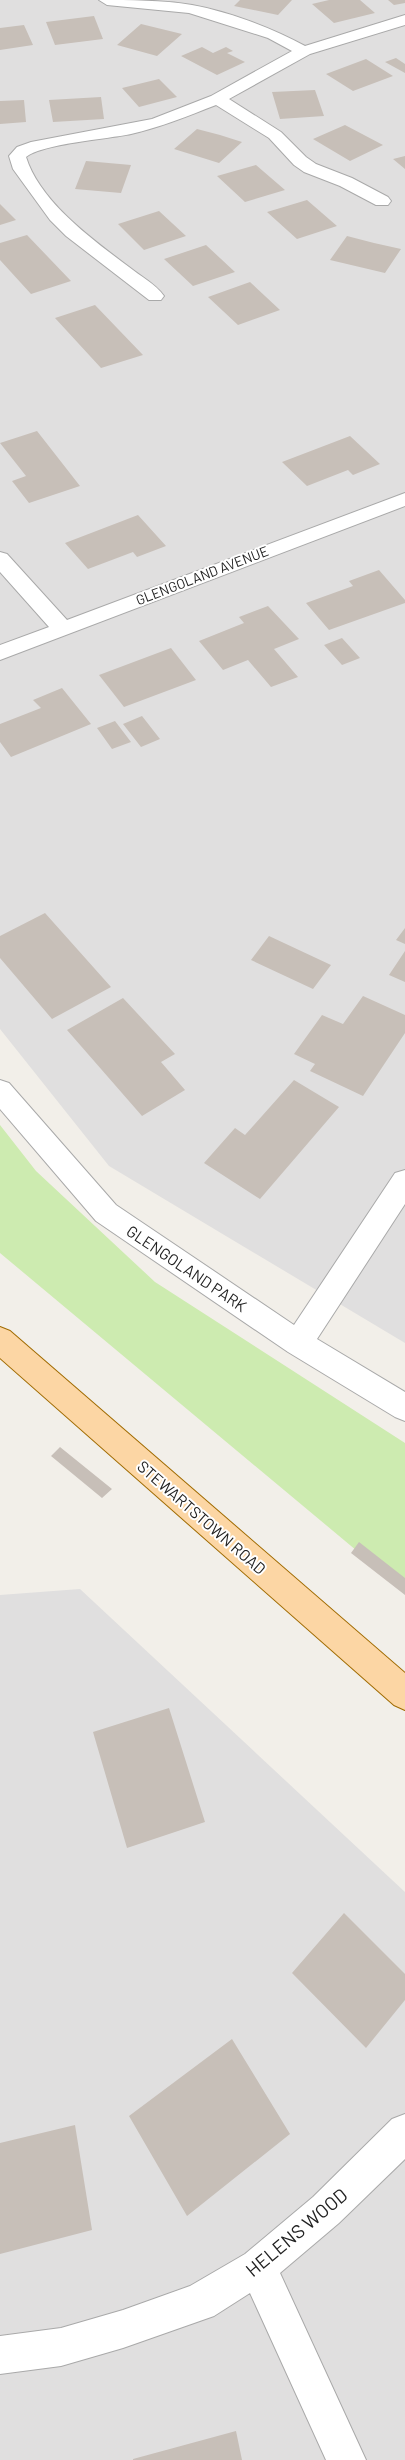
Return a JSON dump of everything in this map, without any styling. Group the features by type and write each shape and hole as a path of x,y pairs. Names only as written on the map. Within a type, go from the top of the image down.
{"main road":[{"name":"STEWARTSTOWN ROAD","path":"0,1340 405,1694"}],"street":[{"path":"107,0 191,9 273,35 304,51"},
{"path":"155,296 72,232 56,216 21,169 17,156 23,151 69,138 143,127 217,99 304,51 405,20"},
{"path":"217,99 275,135 300,161 310,168 346,182 382,201"},
{"name":"GLENGOLAND AVENUE","path":"0,653 405,499"},
{"path":"0,559 62,628"},
{"name":"GLENGOLAND PARK","path":"0,1091 106,1213 298,1343 405,1408"},
{"path":"298,1343 405,1181"},
{"name":"HELENS WOOD","path":"0,2355 61,2347 123,2329 200,2302 258,2267 326,2210 383,2156 405,2132"},
{"path":"258,2267 346,2460"}],"shaded area":[{"path":"0,0 405,0 405,1343 109,1166 0,1029"},
{"path":"80,1589 405,1892 405,2460 0,2460 0,1595"}],"green space":[{"path":"0,1125 36,1171 155,1282 405,1443 405,1591 0,1253"}],"building":[{"path":"240,0 292,0 278,15 234,6"},
{"path":"329,0 360,0 375,13 334,23 312,4"},
{"path":"388,0 405,0 405,3 394,5"},
{"path":"94,16 103,39 55,45 46,22"},
{"path":"141,24 182,34 157,56 117,45"},
{"path":"24,25 33,45 0,50 0,28"},
{"path":"202,47 213,53 226,47 233,51 227,53 245,62 217,75 181,56"},
{"path":"396,58 405,64 405,73 385,62"},
{"path":"366,59 393,76 353,91 326,74"},
{"path":"159,79 177,97 139,107 122,88"},
{"path":"315,90 324,116 280,119 272,92"},
{"path":"101,97 104,119 53,122 49,100"},
{"path":"24,100 26,122 0,124 0,101"},
{"path":"345,125 383,145 350,161 313,139"},
{"path":"197,129 242,142 219,163 174,149"},
{"path":"405,156 405,169 393,159"},
{"path":"86,161 131,165 121,193 75,189"},
{"path":"256,165 285,190 245,202 217,176"},
{"path":"307,200 337,226 297,239 267,212"},
{"path":"0,204 16,220 0,225"},
{"path":"159,211 186,236 144,250 118,224"},
{"path":"27,235 71,281 31,294 0,260 0,243"},
{"path":"347,236 401,249 385,273 330,260"},
{"path":"206,245 235,272 193,286 164,259"},
{"path":"250,282 280,310 238,325 208,297"},
{"path":"95,305 143,355 101,368 55,318"},
{"path":"37,431 80,486 29,503 12,481 26,476 0,443"},
{"path":"350,436 380,464 353,475 348,470 307,486 282,462"},
{"path":"138,515 166,546 137,557 133,552 88,569 65,543"},
{"path":"379,570 405,600 405,603 329,630 306,603 353,586 349,581"},
{"path":"268,606 299,639 274,649 298,677 271,687 248,660 223,670 199,641 244,623 239,617"},
{"path":"342,638 360,658 342,665 324,645"},
{"path":"171,648 196,680 124,707 99,675"},
{"path":"62,688 91,724 11,757 0,742 0,724 41,708 33,700"},
{"path":"142,716 160,739 141,747 123,724"},
{"path":"115,721 131,742 112,749 97,728"},
{"path":"45,913 111,987 52,1019 0,958 0,936"},
{"path":"405,928 405,944 396,940"},
{"path":"269,936 331,965 313,989 251,960"},
{"path":"405,951 405,982 389,975"},
{"path":"363,996 405,1015 405,1033 363,1096 310,1071 315,1064 294,1054 322,1015 343,1024"},
{"path":"123,998 175,1054 161,1062 185,1090 142,1116 67,1030"},
{"path":"294,1080 339,1107 260,1199 204,1163 235,1128 245,1135"},
{"path":"60,1447 112,1489 102,1498 51,1456"},
{"path":"359,1542 405,1578 405,1595 351,1553"},
{"path":"169,1708 205,1822 127,1848 93,1732"},
{"path":"344,1913 405,1974 405,2000 366,2048 292,1973"},
{"path":"232,2039 290,2134 187,2216 129,2116"},
{"path":"75,2125 92,2230 0,2254 0,2143"},
{"path":"236,2431 242,2460 133,2460 133,2459"}]}
